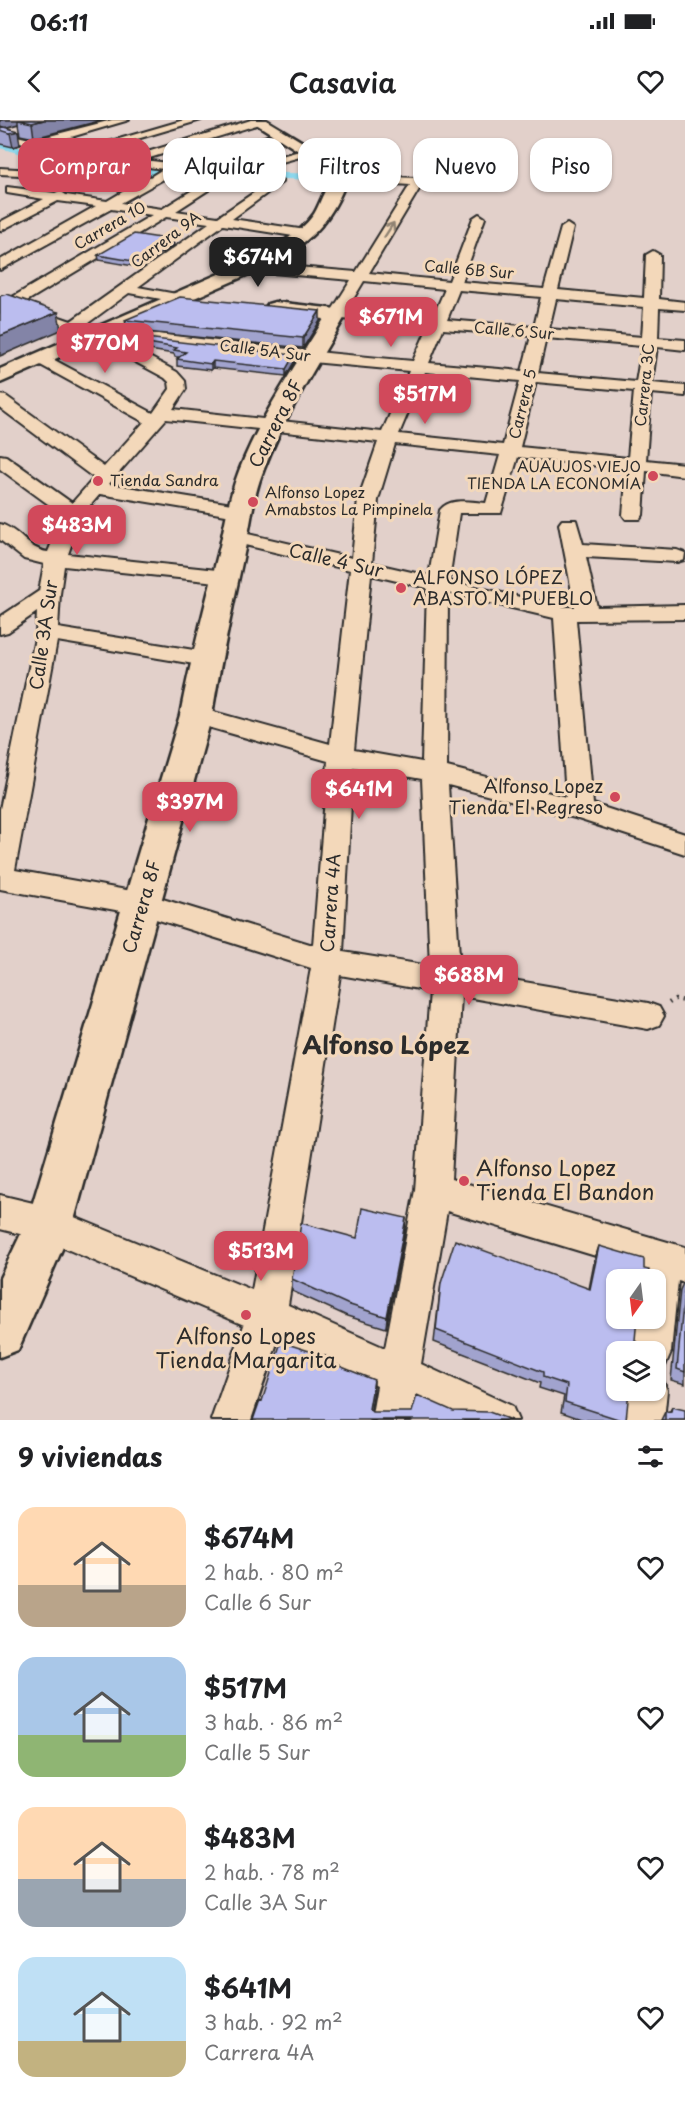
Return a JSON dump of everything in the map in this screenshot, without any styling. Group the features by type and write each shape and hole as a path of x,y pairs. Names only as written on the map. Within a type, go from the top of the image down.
{"street":[{"path":"56,138 124,120"},
{"path":"132,138 196,120"},
{"path":"151,154 258,121 298,146"},
{"path":"0,135 22,129"},
{"path":"0,135 18,140"},
{"path":"272,138 281,135"},
{"path":"0,171 18,172"},
{"path":"0,266 163,175"},
{"path":"5,193 18,185"},
{"path":"336,315 413,191"},
{"path":"0,227 65,192"},
{"name":"Carrera 10","path":"3,304 199,192"},
{"name":"Carrera 9A","path":"74,326 261,192"},
{"path":"0,377 250,267 283,250 306,234 320,220 334,192"},
{"path":"331,202 349,192"},
{"path":"5,193 56,197 306,234"},
{"name":"Carrera 4A","path":"231,1420 267,1315 327,961 341,756 368,500 388,439 454,285 479,218"},
{"name":"Carrera 5","path":"438,583 450,510 456,507 494,509 511,451 567,228"},
{"name":"Carrera 3C","path":"633,515 643,387 650,342 653,255"},
{"name":"Calle 6B Sur","path":"250,267 685,306"},
{"path":"128,289 211,302"},
{"path":"3,304 96,335"},
{"name":"Calle 6 Sur","path":"256,306 685,345"},
{"name":"Carrera 8F","path":"0,1332 50,1224 196,715 206,659 251,470 272,426 336,315"},
{"name":"Calle 5A Sur","path":"96,335 148,337 419,368 685,391"},
{"name":"Calle 3A Sur","path":"0,878 47,633 49,594 55,560 73,513 157,417 178,389 177,381 96,335"},
{"path":"41,359 157,417 272,426 685,470"},
{"path":"0,400 99,481"},
{"path":"0,460 73,513"},
{"name":"Calle 4 Sur","path":"99,481 237,524 360,568 576,614 685,612"},
{"path":"569,524 574,550 580,810"},
{"path":"0,530 31,555 55,560 226,577"},
{"path":"574,550 677,556"},
{"path":"391,1420 401,1377 433,1190 446,982 434,773 438,583"},
{"path":"2,624 49,594"},
{"path":"47,633 206,659"},
{"path":"196,715 341,756 434,773 580,810 685,844"},
{"path":"0,878 143,904 327,961 648,1016"},
{"path":"433,1190 674,1261 666,1285"},
{"path":"0,1212 50,1224 267,1315 498,1420"},
{"path":"644,1420 646,1401"}],"building":[{"path":"18,120 44,120 32,123"},
{"path":"0,126 18,131 10,133 0,130"},
{"path":"134,234 173,240 139,262 98,255"},
{"path":"7,294 58,312 0,336 0,296"},
{"path":"180,297 320,311 303,338 125,320"},
{"path":"128,336 294,355 286,369 213,361 211,364 177,359 186,352 174,350 177,348 136,341"},
{"path":"362,1208 406,1218 387,1317 347,1304 292,1279 301,1223 357,1238"},
{"path":"455,1240 590,1289 599,1246 644,1259 644,1269 606,1269 606,1329 636,1329 636,1341 606,1341 606,1401 628,1401 626,1420 565,1402 567,1385 543,1377 543,1372 436,1330 441,1283"},
{"path":"685,1283 685,1372 677,1369"},
{"path":"281,1342 328,1357 327,1361 374,1380 369,1409 372,1412 412,1412 417,1395 453,1411 489,1412 511,1420 253,1420 260,1400 262,1401"},
{"path":"672,1407 685,1410 685,1420 665,1420 665,1412 671,1411"}],"waterway":[{"path":"0,145 32,154 40,169 298,176"}],"place":[{"name":"AUAUJOS VIEJO TIENDA LA ECONOMÍA","path":"653,476"},
{"name":"Tienda Sandra","path":"98,481"},
{"name":"Alfonso Lopez Amabstos La Pimpinela","path":"253,502"},
{"name":"ALFONSO LÓPEZ ABASTO MI PUEBLO","path":"401,588"},
{"name":"Alfonso Lopez Tienda El Regreso","path":"615,797"},
{"name":"Alfonso Lopez Tienda El Bandon","path":"464,1181"},
{"name":"Alfonso Lopes Tienda Margarita","path":"246,1315"}],"district":[{"name":"Alfonso López","path":"386,1046"}]}
